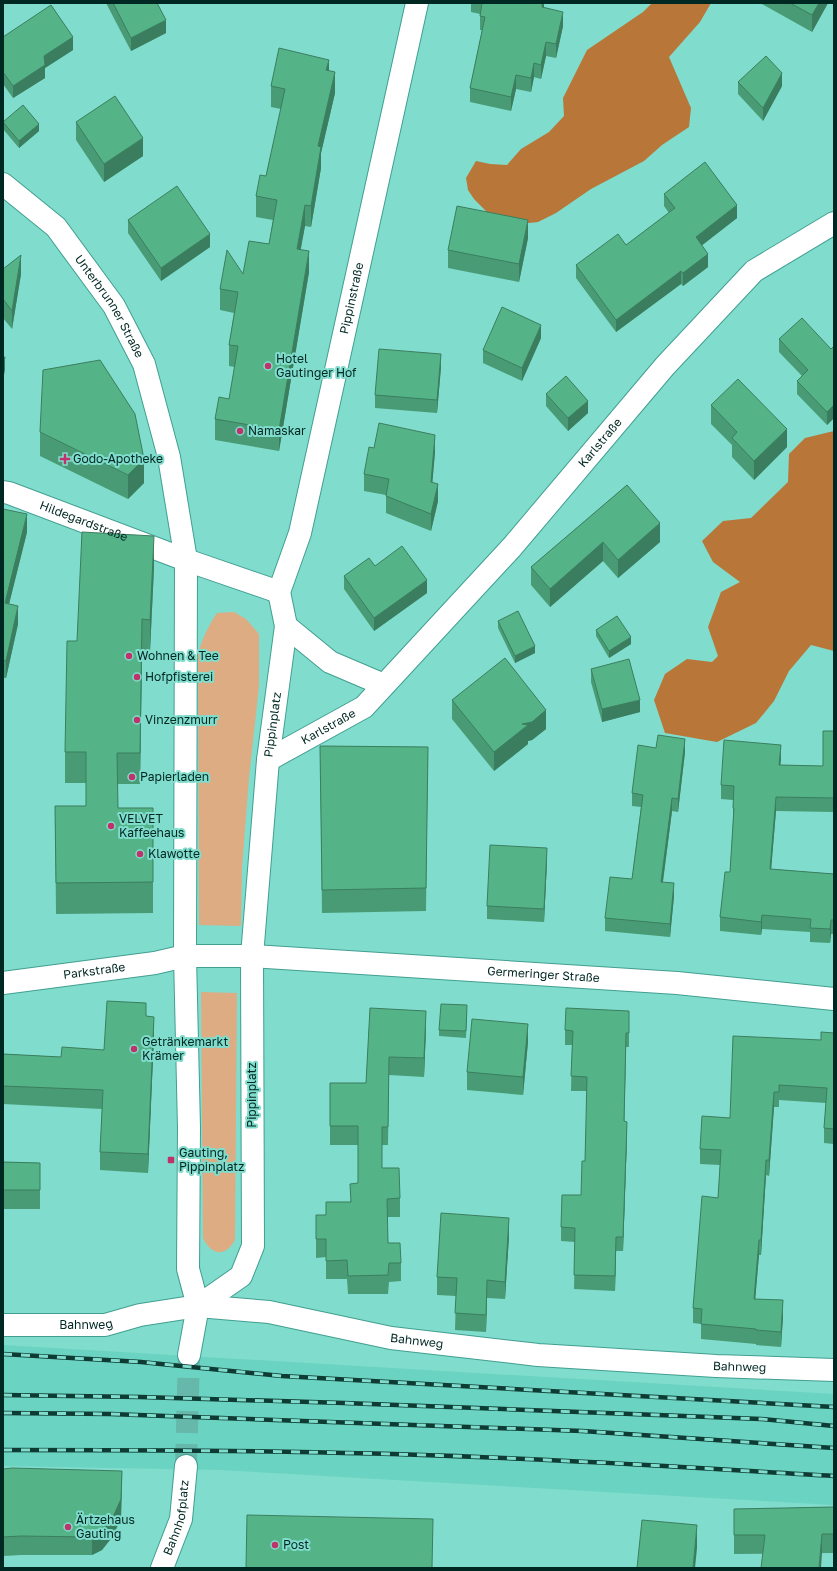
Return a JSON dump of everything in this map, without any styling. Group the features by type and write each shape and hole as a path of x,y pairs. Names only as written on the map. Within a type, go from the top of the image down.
{"street":[{"name":"Pippinstraße","path":"279,592 300,533 416,3"},
{"name":"Unterbrunner Straße","path":"3,184 56,227 114,306 144,364 169,457 186,560"},
{"name":"Karlstraße","path":"268,760 364,707 512,547 665,366 754,271 834,223"},
{"name":"Hildegardstraße","path":"3,492 186,560"},
{"path":"189,1355 198,1306 188,1269 189,1128 185,956 186,560 279,592"},
{"name":"Pippinplatz","path":"198,1306 241,1276 253,1246 252,956 268,760 286,626 279,592"},
{"path":"286,626 330,662 384,685"},
{"path":"185,956 252,956"},
{"name":"Parkstraße","path":"3,983 155,963 185,956"},
{"name":"Germeringer Straße","path":"252,956 677,983 834,999"},
{"name":"Bahnweg","path":"3,1325 105,1325 140,1315 198,1306 269,1312 391,1338 538,1355 716,1366 834,1370"},
{"name":"Bahnhofplatz","path":"162,1568 181,1519 186,1466"}],"shaded area":[{"path":"652,3 711,3 700,22 669,57 691,108 689,127 662,145 644,161 591,189 556,213 538,222 529,223 500,218 488,213 474,199 468,190 466,178 476,161 507,165 521,149 549,132 564,116 563,98 587,50 643,12"},
{"path":"834,431 834,651 811,645 789,671 774,701 756,723 717,742 665,733 654,700 665,674 687,659 712,662 718,656 708,627 721,592 740,582 713,562 702,541 723,521 751,518 788,482 789,454 805,438"},
{"path":"234,612 246,619 259,634 259,686 249,778 242,868 241,926 199,925 198,653 206,632 217,613"},
{"path":"201,992 237,993 235,1240 227,1250 223,1252 214,1251 206,1244 203,1238"},
{"path":"3,1345 834,1394 834,1505 220,1470 3,1466"}],"building":[{"path":"113,3 157,3 166,20 131,38"},
{"path":"482,3 542,3 542,7 563,12 556,44 546,42 541,65 534,63 531,78 516,75 511,97 470,88 485,17 480,16"},
{"path":"790,3 819,3 812,15"},
{"path":"51,5 73,37 44,56 45,65 13,86 3,72 3,37"},
{"path":"279,48 329,60 326,70 335,72 318,146 321,147 311,206 305,205 297,249 309,251 279,430 215,419 219,397 229,399 238,346 229,345 238,292 220,289 227,250 243,274 249,241 269,244 277,200 256,196 260,175 266,176 285,89 271,86"},
{"path":"766,56 782,73 763,108 738,82"},
{"path":"115,96 143,138 104,164 76,122"},
{"path":"23,105 39,124 19,141 3,122"},
{"path":"705,162 737,205 696,237 708,254 683,273 681,271 616,320 576,265 618,234 626,245 675,208 664,194"},
{"path":"177,186 210,234 161,268 128,220"},
{"path":"457,206 528,220 519,264 448,250"},
{"path":"21,255 12,311 3,299 3,269"},
{"path":"502,307 541,325 522,368 483,350"},
{"path":"802,318 831,349 834,346 834,405 827,412 797,381 808,370 779,339"},
{"path":"379,349 441,354 437,400 375,395"},
{"path":"3,357 5,357 3,368"},
{"path":"100,360 135,414 144,459 128,475 40,432 43,370"},
{"path":"566,376 588,401 568,418 546,394"},
{"path":"738,379 787,429 754,461 732,438 737,432 711,405"},
{"path":"379,423 435,435 431,482 438,484 431,514 386,496 389,479 364,474 369,447 374,448"},
{"path":"627,485 660,523 618,560 603,542 550,589 531,567"},
{"path":"3,509 27,514 5,603 18,606 6,661 3,660"},
{"path":"82,532 154,536 150,620 142,619 140,753 117,753 118,808 153,808 153,882 56,883 55,806 86,806 86,752 65,752 67,641 77,641"},
{"path":"402,546 427,580 374,618 344,576 369,558 375,566"},
{"path":"518,611 535,646 515,656 498,621"},
{"path":"617,616 631,637 609,651 596,630"},
{"path":"505,658 546,710 532,722 522,724 528,725 494,752 452,700"},
{"path":"629,659 640,700 602,709 591,669"},
{"path":"823,731 834,731 834,798 776,797 770,869 834,874 834,920 831,920 830,929 810,928 811,919 762,915 761,922 720,917 725,872 730,872 734,808 734,786 721,785 724,740 781,745 779,765 823,766"},
{"path":"658,735 685,739 678,799 672,798 661,882 674,883 670,924 605,918 610,877 632,879 643,795 632,793 638,745 656,748"},
{"path":"320,746 428,747 426,888 322,890"},
{"path":"490,845 547,848 544,909 487,906"},
{"path":"107,1001 146,1003 146,1016 154,1017 148,1154 100,1152 103,1090 3,1086 3,1054 61,1057 62,1047 104,1050"},
{"path":"441,1004 467,1005 466,1031 439,1030"},
{"path":"370,1008 426,1011 424,1058 389,1057 388,1127 382,1127 382,1168 399,1168 400,1198 387,1199 388,1243 400,1243 401,1263 389,1263 388,1275 348,1276 347,1260 326,1261 326,1239 316,1239 316,1215 326,1215 326,1202 351,1202 350,1184 358,1183 358,1126 330,1126 330,1083 366,1083"},
{"path":"566,1008 629,1011 629,1033 626,1033 624,1121 627,1122 623,1237 616,1237 615,1276 574,1275 575,1228 561,1227 562,1195 581,1195 582,1161 585,1161 587,1077 571,1076 573,1031 565,1030"},
{"path":"472,1019 528,1024 523,1077 467,1072"},
{"path":"821,1032 834,1033 834,1129 824,1128 827,1088 779,1085 779,1092 774,1092 769,1160 766,1160 761,1240 759,1240 754,1299 783,1300 781,1332 701,1324 702,1309 693,1308 702,1196 718,1198 721,1150 700,1149 702,1116 730,1118 733,1036 821,1040"},
{"path":"3,1162 40,1163 40,1190 3,1190"},
{"path":"441,1213 509,1218 505,1282 487,1280 486,1315 455,1313 457,1278 437,1277"},
{"path":"3,1469 122,1471 121,1499 113,1517 102,1532 92,1537 3,1537"},
{"path":"834,1507 834,1534 822,1534 819,1568 761,1568 765,1535 734,1535 734,1509"},
{"path":"247,1515 433,1519 432,1568 246,1568"},
{"path":"642,1520 697,1525 693,1568 637,1568"}],"tunnel":[{"path":"186,1466 189,1355"}],"railway":[{"path":"3,1354 141,1362 282,1376 834,1407"},
{"path":"3,1395 140,1397 344,1403 761,1419 834,1426"},
{"path":"3,1413 110,1414 582,1431 834,1448"},
{"path":"3,1450 214,1451 426,1455 834,1476"}],"place":[{"name":"Hotel Gautinger Hof","path":"268,366"},
{"name":"Namaskar","path":"240,431"},
{"name":"Godo-Apotheke","path":"65,459"},
{"name":"Wohnen & Tee","path":"129,656"},
{"name":"Hofpfisterei","path":"137,677"},
{"name":"Vinzenzmurr","path":"137,720"},
{"name":"Papierladen","path":"132,777"},
{"name":"VELVET Kaffeehaus","path":"111,826"},
{"name":"Klawotte","path":"140,854"},
{"name":"Getränkemarkt Krämer","path":"134,1049"},
{"name":"Gauting, Pippinplatz","path":"171,1160"},
{"name":"Ärtzehaus Gauting","path":"68,1527"},
{"name":"Post","path":"275,1545"}]}
